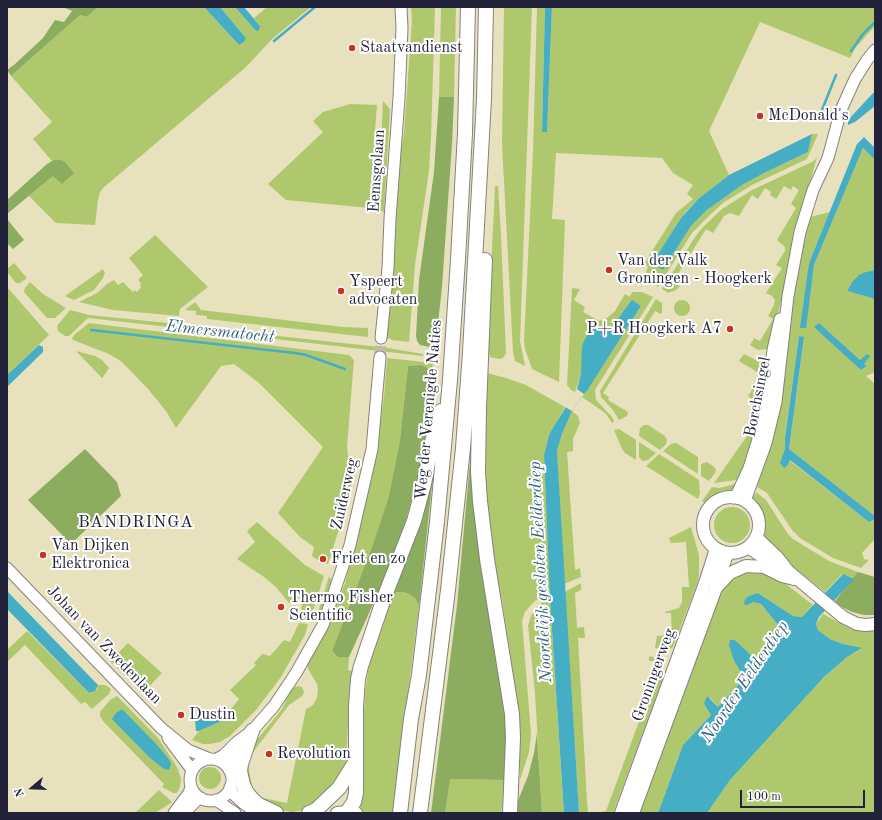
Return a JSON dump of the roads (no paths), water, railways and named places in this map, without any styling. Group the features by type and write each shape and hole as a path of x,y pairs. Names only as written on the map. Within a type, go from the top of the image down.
{"highway":[{"name":"Weg der Verenigde Naties","path":"400,813 411,719 419,675 437,522 451,373 465,133 468,7"},
{"path":"476,352 486,7"},
{"path":"494,7 492,102 475,370 480,501 487,559 512,714 513,738 510,813"},
{"path":"420,813 448,590 462,454 475,370"},
{"path":"347,812 356,796 356,706 358,679 361,666 382,605 414,521 424,484 432,442 451,373"},
{"path":"252,731 241,764 240,771 243,784 247,793 254,801 276,813"},
{"path":"309,813 316,810 339,788 357,759"},
{"path":"505,813 510,798"}],"main road":[{"name":"Eemsgolaan","path":"381,338 388,268 399,98 402,28 400,7"},
{"name":"Borchsingel","path":"746,502 746,498 772,424 776,402 788,296 800,232 813,190 828,158 841,110 866,60 875,50"},
{"name":"Borchsingel","path":"733,498 737,494 749,468 761,430 768,392 773,350 788,296"},
{"name":"Zuiderweg","path":"229,770 233,758 252,731 274,706 288,686 323,625 350,545 372,449 380,357"},
{"path":"724,498 733,498 746,502 753,508 758,519 759,528 756,537 747,548 739,552 730,553 714,547 705,534 704,524 710,507 724,498"},
{"path":"756,537 777,557 788,571 843,617 851,622 863,625 875,624"},
{"name":"Groningerweg","path":"621,813 705,583 715,552 714,547"},
{"path":"747,548 752,549 772,564 788,571"},
{"name":"Groningerweg","path":"633,813 716,588 720,572 727,555 730,553"},
{"path":"716,588 730,573 746,566 764,567 782,576 798,580"},
{"name":"Johan van Zwedenlaan","path":"7,568 161,728 188,750 213,759"},
{"name":"Johan van Zwedenlaan","path":"161,728 192,770"},
{"name":"Zuiderweg","path":"213,759 224,755 237,742 252,731"},
{"path":"213,759 224,763 229,770 232,778 230,787 226,794 216,800 201,798 195,794 191,787 190,777 192,770 200,762 213,759"},
{"path":"174,813 189,793 191,787"},
{"path":"230,787 233,794 257,813"},
{"path":"184,813 201,798"},
{"path":"216,800 235,813"}],"water":[{"path":"204,7 220,7 246,38 244,42 239,45"},
{"path":"235,7 244,7 260,26 259,30 256,31"},
{"path":"545,7 552,7 547,132 542,132"},
{"path":"875,91 875,106 855,122 848,125 848,120"},
{"path":"812,134 808,152 742,185 707,210 691,226 663,270 652,263 681,218 698,199 729,175"},
{"path":"864,137 875,148 875,160 863,148 814,265 806,328 800,328 809,263 857,144"},
{"path":"875,270 875,299 847,291 859,275"},
{"path":"632,300 641,306 587,391 572,411 562,434 557,451 579,813 564,813 550,599 544,455 549,435 577,389 581,374 582,346 584,341 591,329 611,328"},
{"path":"819,323 860,360 867,354 870,356 864,364 867,366 861,370 814,327"},
{"path":"799,336 804,337 789,449 875,516 875,519 869,522 790,460 784,468 780,463 785,449 785,438"},
{"path":"39,345 43,347 43,352 7,387 7,375"},
{"name":"Noorder Eelderdiep","path":"843,574 854,579 819,617 816,624 818,630 830,639 843,644 862,648 847,657 824,677 730,780 707,813 658,813 683,745 711,715 704,704 707,696 718,707 745,678 734,661 729,646 730,640 735,640 755,659 759,660 776,645 779,638 778,625 761,604 753,602 747,605 744,604 745,599 758,593 793,616 802,617"},
{"path":"7,591 98,685 95,691 89,693 7,609"},
{"path":"122,709 158,746 170,761 171,764 169,770 164,769 149,757 112,719 116,713"},
{"path":"214,710 224,712 226,716 222,721 196,731 195,720 202,718 205,720"}],"waterway":[{"path":"274,41 315,7"},
{"path":"851,51 863,34 875,22"},
{"path":"822,110 836,75"},
{"name":"Elmersmatocht","path":"91,330 295,353 306,355 345,369"}],"tunnel":[{"path":"380,357 381,338"}],"place":[{"name":"Staatvandienst","path":"352,48"},
{"name":"McDonald's","path":"760,116"},
{"name":"Van der Valk Groningen - Hoogkerk","path":"609,270"},
{"name":"Yspeert advocaten","path":"341,291"},
{"name":"P+R Hoogkerk A7","path":"730,329"},
{"name":"Van Dijken Elektronica","path":"43,555"},
{"name":"Friet en zo","path":"323,559"},
{"name":"Thermo Fisher Scientific","path":"281,607"},
{"name":"Dustin","path":"181,715"},
{"name":"Revolution","path":"269,754"}],"district":[{"name":"BANDRINGA","path":"136,523"}],"water label":[{"name":"Noordelijk gesloten Eelderdiep","path":"541,572"}]}
